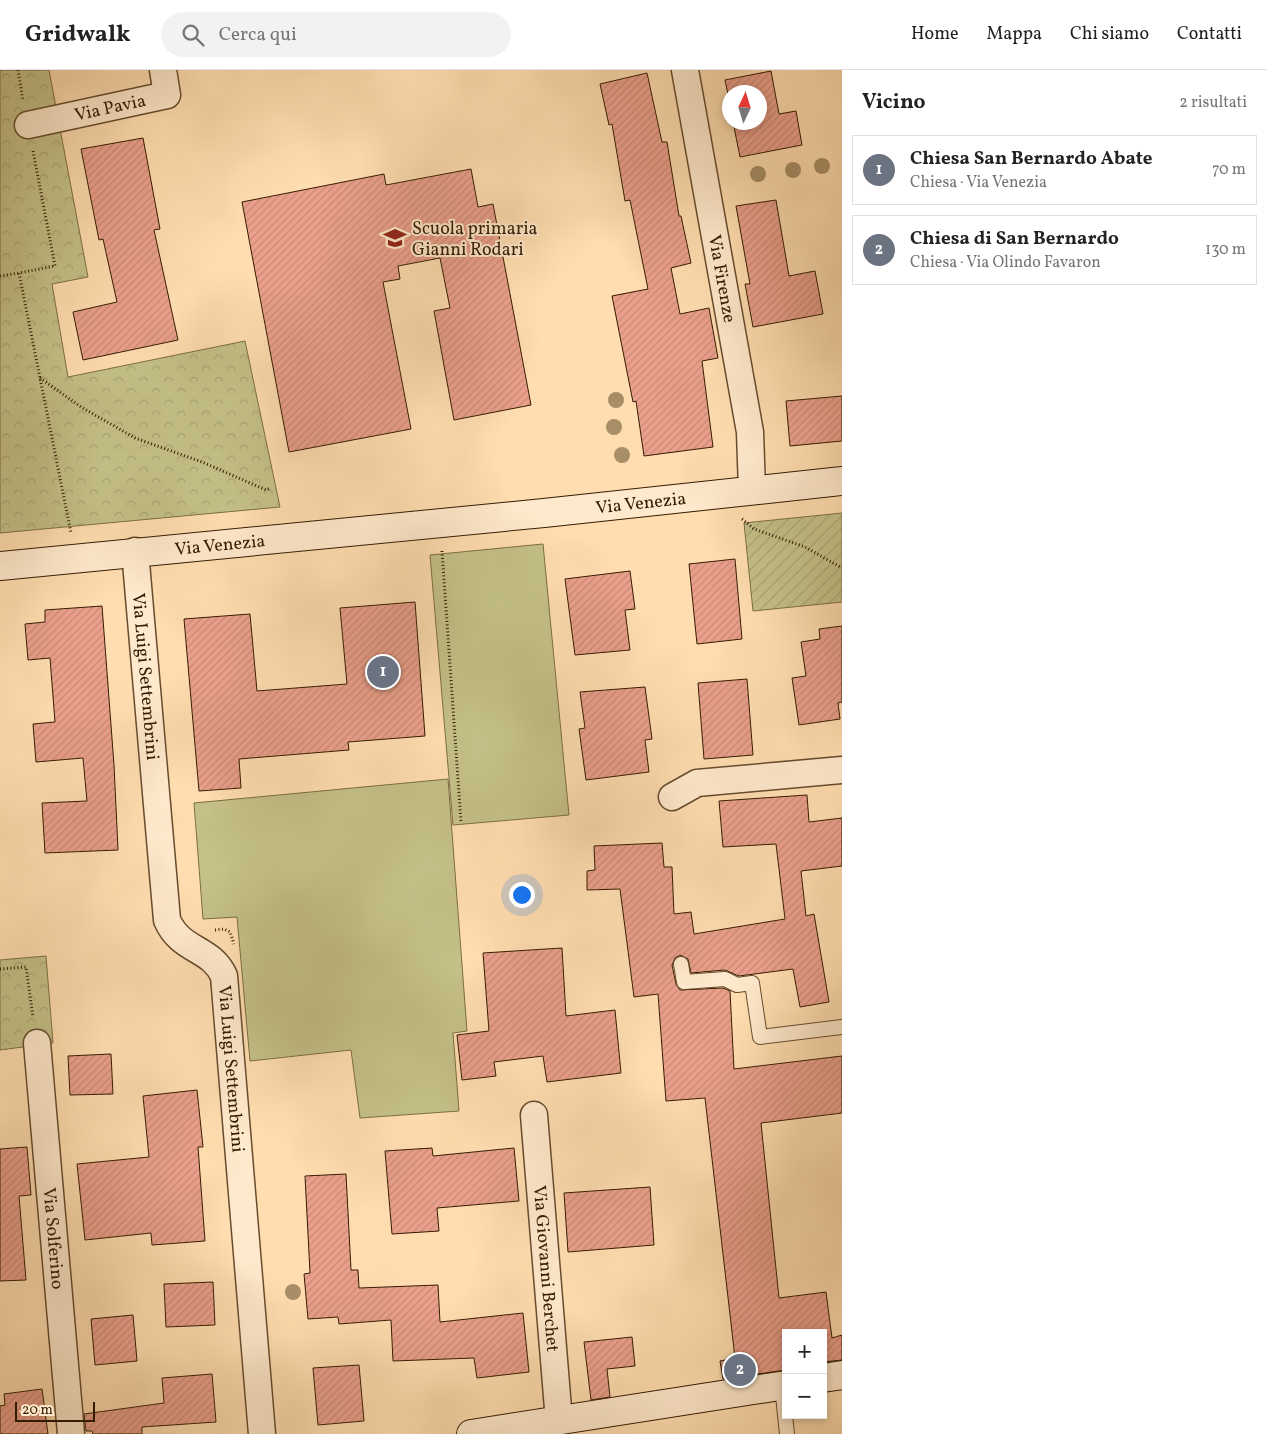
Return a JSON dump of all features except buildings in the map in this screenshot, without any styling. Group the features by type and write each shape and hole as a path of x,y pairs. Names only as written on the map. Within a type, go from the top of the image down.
{"street":[{"name":"Via Pavia","path":"28,125 167,96 163,70"},
{"name":"Via Firenze","path":"685,70 750,432 752,490"},
{"name":"Via Venezia","path":"0,566 842,481"},
{"name":"Via Luigi Settembrini","path":"135,551 167,920 176,936 209,957 221,969 224,976 262,1434"},
{"path":"672,797 697,783 842,770"},
{"name":"Via Solferino","path":"37,1043 71,1434"},
{"name":"Via Giovanni Berchet","path":"534,1114 559,1421"},
{"path":"827,1377 842,1375"},
{"path":"471,1434 524,1430 559,1421 782,1386"}],"lane":[{"path":"681,964 684,982 725,979 738,985 752,983 760,1037 842,1027"},
{"path":"786,1419 787,1434"}],"path":[{"path":"0,276 55,266 28,125"},
{"path":"20,272 71,534"},
{"path":"40,377 81,407 135,438 202,462 266,490 270,488"},
{"path":"738,516 754,529 805,547 842,568"},
{"path":"439,523 461,822"},
{"path":"0,969 26,967 37,1043"}],"green space":[{"path":"0,70 49,70 88,277 52,284 68,377 245,341 280,507 0,533"},
{"path":"842,513 842,602 753,611 744,523"},
{"path":"543,544 569,815 453,825 430,555"},
{"path":"448,779 467,1031 453,1033 459,1111 360,1118 351,1050 250,1061 237,917 203,919 194,803"},
{"path":"46,956 53,1043 0,1050 0,960"}],"place":[{"name":"Scuola primaria Gianni Rodari","path":"395,238"},
{"name":"Chiesa San Bernardo Abate","path":"383,672"},
{"name":"Chiesa di San Bernardo","path":"740,1370"}]}
